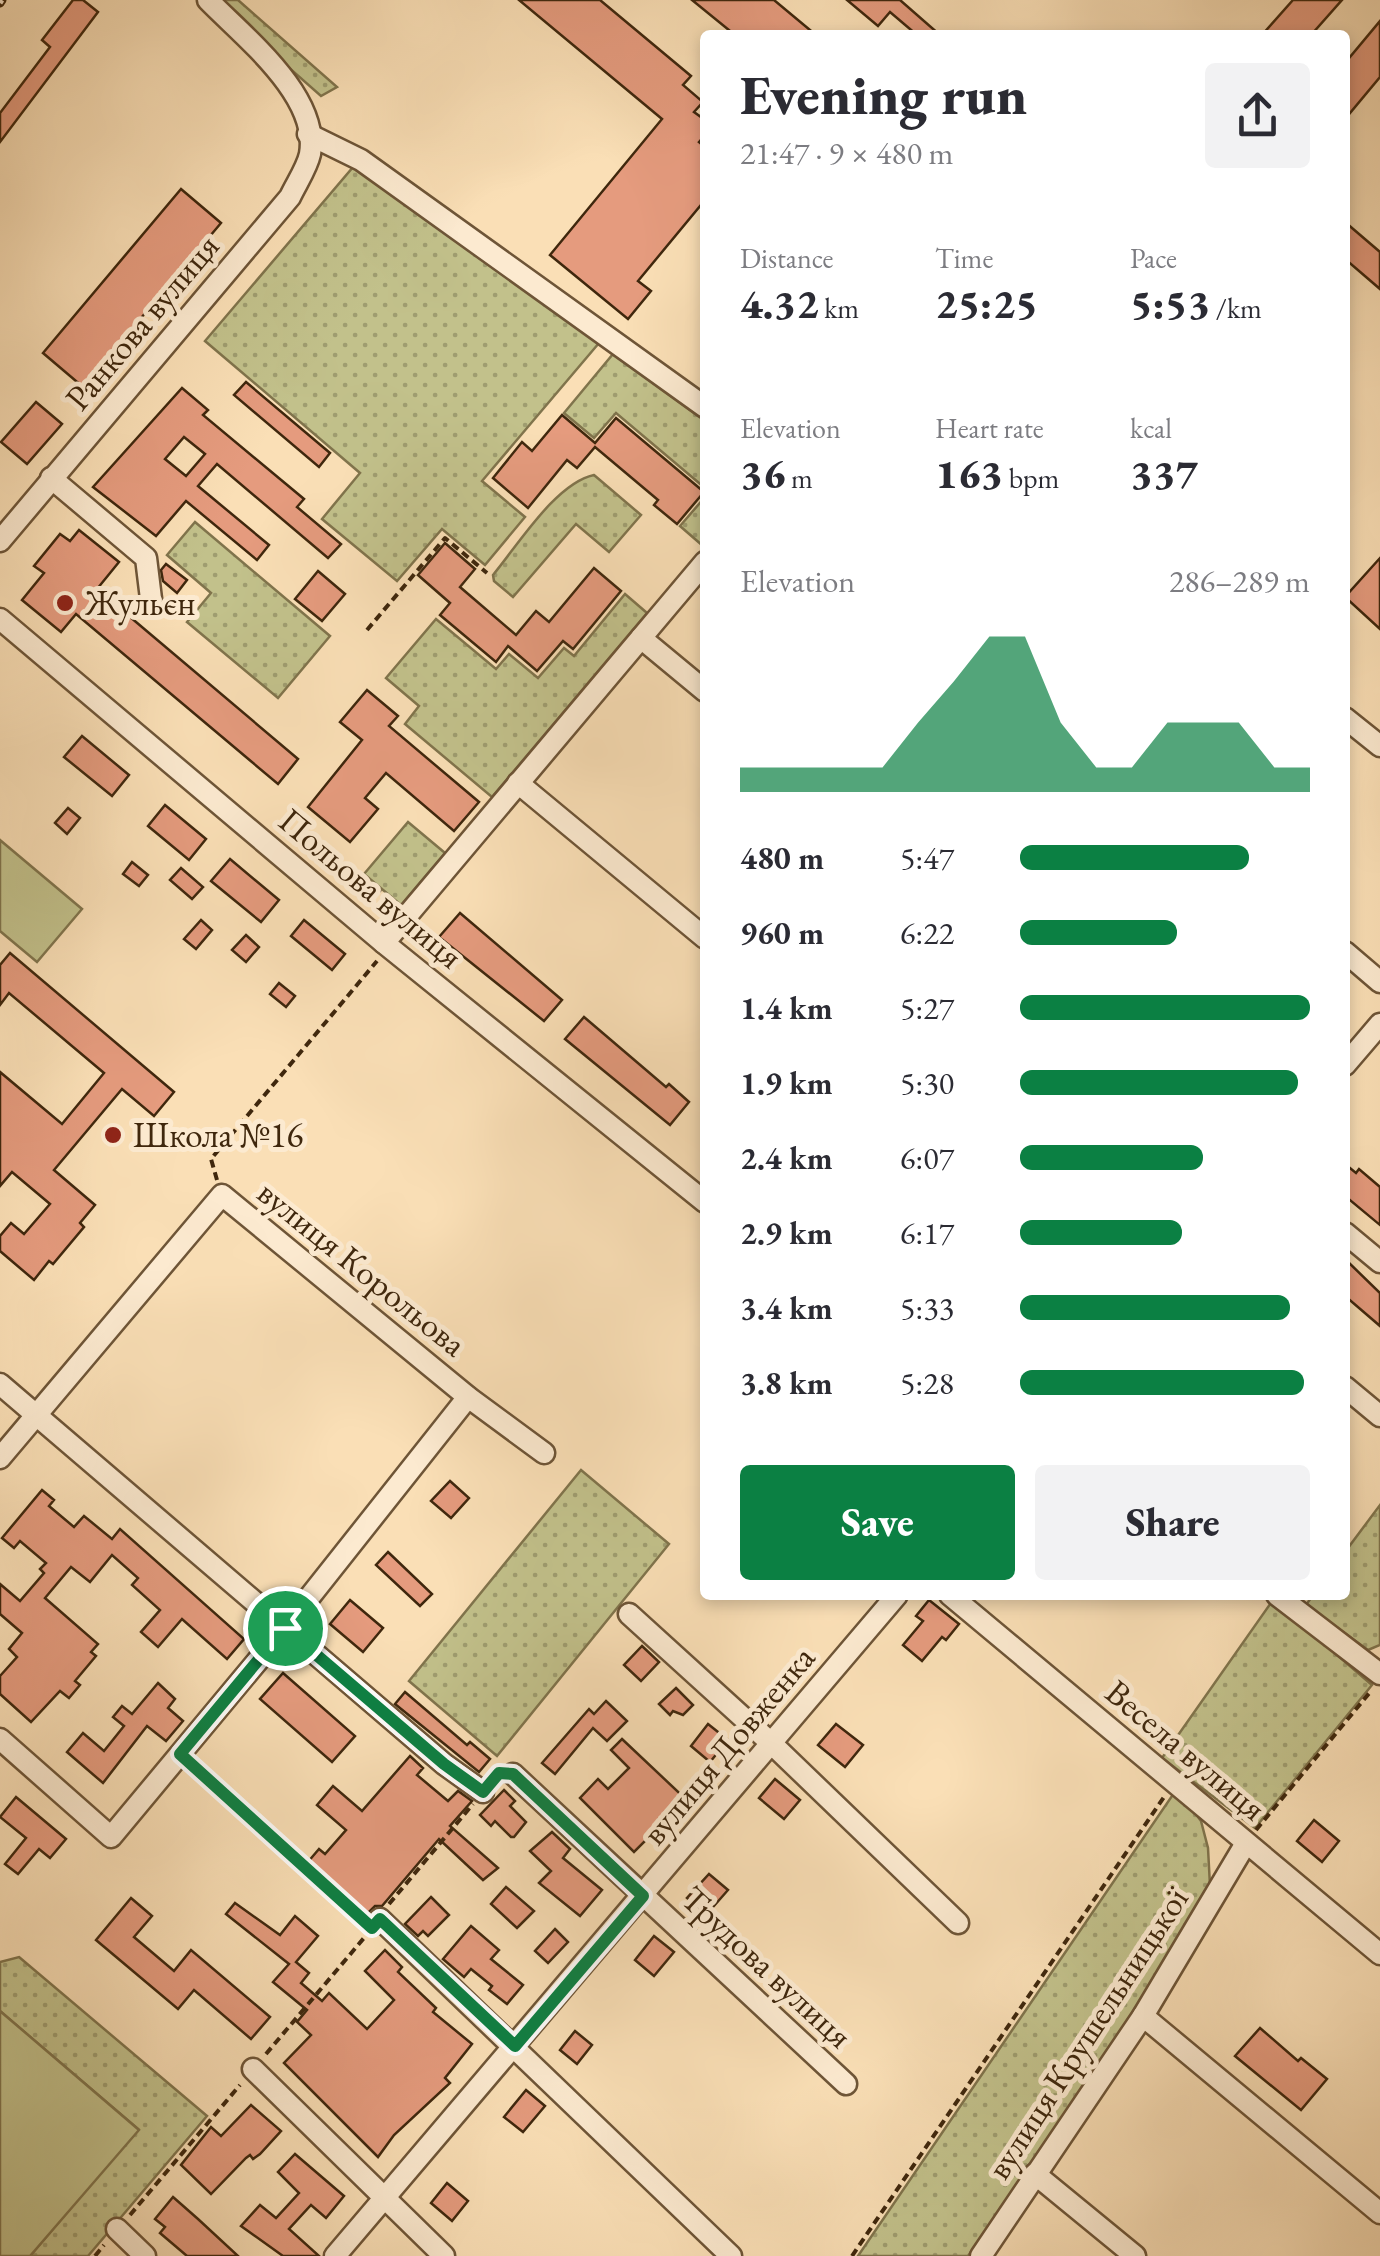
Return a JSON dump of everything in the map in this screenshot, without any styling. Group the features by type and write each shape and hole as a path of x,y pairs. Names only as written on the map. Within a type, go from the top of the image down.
{"street":[{"path":"208,0 285,79 306,112 308,134 360,160 700,403"},
{"name":"Ранкова вулиця","path":"0,541 290,197 310,153 308,134"},
{"path":"51,478 146,558 152,607"},
{"path":"384,943 700,568"},
{"name":"Польова вулиця","path":"0,619 384,943 700,1198"},
{"path":"640,638 700,687"},
{"path":"1350,722 1380,746"},
{"path":"518,783 700,934"},
{"path":"1350,956 1380,982"},
{"path":"1350,1059 1380,1024"},
{"name":"вулиця Корольова","path":"0,1458 222,1195 468,1397 544,1454"},
{"path":"1350,1237 1380,1262"},
{"path":"0,1384 444,1764 483,1792"},
{"path":"1350,1391 1380,1416"},
{"path":"0,1740 112,1837 285,1628 468,1397"},
{"name":"вулиця Довженка","path":"336,2256 893,1600"},
{"name":"Весела вулиця","path":"956,1600 1380,1954"},
{"path":"1284,1600 1379,1672"},
{"path":"629,1614 771,1743 958,1923"},
{"name":"Трудова вулиця","path":"513,1774 846,2084"},
{"name":"вулиця Крушельницької","path":"981,2256 1143,2016 1246,1843"},
{"path":"380,1919 731,2256"},
{"path":"1143,2016 1380,2213"},
{"path":"253,2069 444,2256"},
{"path":"1036,2174 1135,2256"},
{"path":"117,2230 145,2256"}],"path":[{"path":"367,630 445,538 486,573"},
{"path":"222,1195 211,1159 381,956 384,943"},
{"path":"1246,1843 1379,1672"},
{"path":"95,2256 372,1928 180,1754"},
{"path":"852,2256 1174,1782"},
{"path":"380,1919 483,1792"}],"shaded area":[{"path":"223,0 238,0 337,87 321,96 236,21"},
{"path":"354,166 599,343 482,481 525,517 485,565 442,529 397,581 322,519 360,473 205,341"},
{"path":"613,354 700,417 700,484 616,413 594,438 564,413"},
{"path":"594,475 641,515 609,552 576,524 513,597 494,581 493,575 552,502 580,480"},
{"path":"700,503 700,543 680,526"},
{"path":"195,522 330,636 278,698 187,622 211,593 167,555"},
{"path":"625,594 647,613 492,797 405,724 419,706 386,678 436,619 496,669 509,654 538,678 564,648 574,656"},
{"path":"408,822 445,853 401,905 364,874"},
{"path":"0,840 82,909 37,962 0,931"},
{"path":"581,1470 669,1544 497,1756 409,1681"},
{"path":"1380,1505 1380,1645 1368,1650 1306,1605 1310,1600 1350,1600 1350,1545"},
{"path":"1273,1600 1372,1685 1255,1828 1162,1758"},
{"path":"1174,1793 1201,1821 1208,1848 1210,1886 1134,2018 968,2256 858,2256"},
{"path":"19,1957 207,2116 88,2256 30,2256 138,2129 0,2011 0,1962"},
{"path":"0,2011 139,2130 30,2256 0,2256"}],"building":[{"path":"73,0 83,0 98,12 0,142 0,113 50,47 42,40"},
{"path":"519,0 600,0 691,76 683,85 700,99 694,112 700,116 700,206 638,281 651,291 628,319 550,255 662,119"},
{"path":"692,0 774,0 810,30 729,30"},
{"path":"847,0 900,0 934,30 911,30 890,12 878,26"},
{"path":"1293,0 1342,0 1315,30 1266,30"},
{"path":"1380,21 1380,77 1350,113 1350,57"},
{"path":"181,189 221,223 83,387 43,353"},
{"path":"1350,226 1380,252 1380,289 1350,263"},
{"path":"246,382 330,453 319,467 234,395"},
{"path":"182,388 208,410 203,415 304,499 297,507 341,544 328,558 217,464 198,486 269,545 257,560 186,501 156,536 93,487","holes":["184,437 205,454 186,476 165,459"]},
{"path":"36,402 62,424 27,464 1,442"},
{"path":"562,415 595,443 616,418 700,489 700,497 677,524 654,505 658,500 595,447 577,468 567,460 528,508 493,478 522,442 532,451"},
{"path":"79,530 119,562 97,589 298,759 278,784 76,614 61,632 22,600 44,573 34,566 60,534 70,541"},
{"path":"445,543 475,569 460,587 516,635 536,611 549,622 594,568 621,591 573,649 563,641 537,671 508,646 496,662 440,615 450,603 418,575"},
{"path":"1380,558 1380,629 1350,602 1350,591"},
{"path":"166,564 187,580 177,593 163,581 161,570"},
{"path":"318,571 345,594 322,621 295,599"},
{"path":"367,690 398,716 389,726 479,802 454,831 386,773 365,798 378,809 350,842 308,807 362,740 340,722"},
{"path":"82,736 129,775 112,796 64,757"},
{"path":"165,805 206,839 189,860 148,826"},
{"path":"68,808 80,818 67,834 55,823"},
{"path":"230,859 279,900 261,922 211,881"},
{"path":"132,862 148,875 139,886 123,874"},
{"path":"181,868 203,887 192,899 170,880"},
{"path":"360,875 380,891 371,902 351,886"},
{"path":"460,913 562,1000 544,1021 439,937"},
{"path":"201,920 212,930 196,949 184,939"},
{"path":"304,920 345,954 332,970 291,936"},
{"path":"246,935 259,947 246,962 232,950"},
{"path":"10,953 174,1092 154,1116 122,1089 54,1170 95,1205 80,1223 84,1227 34,1280 0,1251 0,1236 11,1223 24,1234 50,1204 12,1172 0,1186 0,1072 62,1124 104,1073 9,993 0,1005 0,965"},
{"path":"279,983 295,996 286,1007 270,994"},
{"path":"584,1017 689,1102 670,1125 565,1039"},
{"path":"1350,1168 1356,1173 1359,1169 1380,1187 1380,1225 1350,1200"},
{"path":"1350,1264 1380,1293 1380,1326 1350,1300"},
{"path":"450,1481 469,1498 451,1518 431,1501"},
{"path":"42,1490 54,1500 49,1506 74,1527 84,1516 112,1539 120,1529 244,1639 227,1659 182,1619 158,1647 141,1632 160,1610 132,1585 138,1578 112,1555 90,1582 71,1567 45,1598 98,1644 91,1652 96,1656 75,1681 80,1685 69,1698 60,1691 31,1722 0,1694 0,1676 17,1657 9,1649 22,1633 0,1614 0,1584 20,1601 44,1573 40,1569 46,1563 20,1541 14,1548 2,1538"},
{"path":"388,1552 432,1594 420,1606 376,1565"},
{"path":"350,1600 383,1628 363,1652 330,1624"},
{"path":"929,1600 959,1624 922,1661 903,1645 923,1621 916,1616"},
{"path":"642,1646 659,1662 641,1681 624,1665"},
{"path":"283,1673 355,1736 332,1762 260,1699"},
{"path":"158,1683 175,1699 168,1708 183,1721 166,1741 147,1726 103,1783 67,1752 83,1733 104,1751 124,1726 113,1717 122,1706 132,1714"},
{"path":"676,1688 693,1705 683,1715 673,1711 670,1715 659,1704"},
{"path":"405,1692 467,1745 470,1742 490,1759 479,1772 395,1704"},
{"path":"606,1701 627,1721 607,1741 593,1728 555,1774 542,1763 589,1709 594,1714"},
{"path":"708,1724 728,1740 710,1762 691,1746"},
{"path":"836,1724 863,1745 845,1767 818,1745"},
{"path":"622,1739 692,1805 675,1822 669,1817 634,1852 580,1798 598,1779 608,1789 629,1768 611,1750"},
{"path":"410,1756 423,1768 417,1775 448,1801 458,1791 472,1801 450,1826 498,1868 483,1880 439,1839 382,1906 375,1906 368,1913 307,1863 319,1849 325,1854 346,1830 317,1805 333,1786 362,1811"},
{"path":"775,1779 800,1800 784,1819 759,1798"},
{"path":"504,1790 515,1801 510,1806 526,1822 514,1837 495,1821 491,1826 480,1815"},
{"path":"16,1797 66,1839 50,1858 39,1849 18,1874 5,1864 26,1838 0,1817"},
{"path":"1314,1820 1339,1841 1322,1862 1297,1841"},
{"path":"552,1832 570,1849 563,1858 602,1890 580,1916 539,1883 551,1871 530,1851"},
{"path":"709,1874 728,1890 706,1915 687,1898"},
{"path":"506,1887 534,1911 517,1928 491,1904"},
{"path":"431,1897 449,1915 428,1936 423,1931 418,1936 405,1924"},
{"path":"131,1898 152,1916 134,1937 174,1971 191,1950 270,2017 251,2039 194,1990 178,2009 96,1940"},
{"path":"235,1903 280,1935 295,1916 318,1936 296,1962 309,1973 301,1983 322,2001 329,1993 367,2029 394,2000 365,1971 385,1950 402,1967 398,1972 436,2008 433,2012 472,2044 445,2078 450,2083 394,2135 378,2157 284,2063 311,2035 297,2022 307,2010 273,1982 289,1964 226,1914"},
{"path":"471,1926 499,1950 491,1959 523,1985 507,2004 471,1969 464,1977 443,1959"},
{"path":"555,1929 568,1942 548,1963 535,1951"},
{"path":"654,1936 674,1952 654,1976 635,1960"},
{"path":"1260,2028 1298,2061 1301,2058 1327,2079 1301,2110 1235,2056"},
{"path":"575,2031 592,2045 577,2064 560,2050"},
{"path":"526,2090 545,2106 523,2132 504,2117"},
{"path":"251,2105 281,2131 260,2154 246,2158 211,2194 181,2165 211,2127 221,2136"},
{"path":"295,2154 344,2196 326,2218 311,2205 289,2229 319,2256 283,2256 241,2226 260,2205 276,2218 299,2193 278,2172"},
{"path":"447,2183 468,2201 452,2221 431,2203"},
{"path":"173,2197 238,2256 187,2256 160,2233 165,2227 155,2219"}],"place":[{"name":"Жульєн","path":"65,603"},
{"name":"Школа №16","path":"113,1135"}],"route":[{"path":"285,1628 444,1764 483,1792 499,1773 513,1774 643,1896 515,2046 380,1919 372,1928 180,1754 285,1628"}]}
